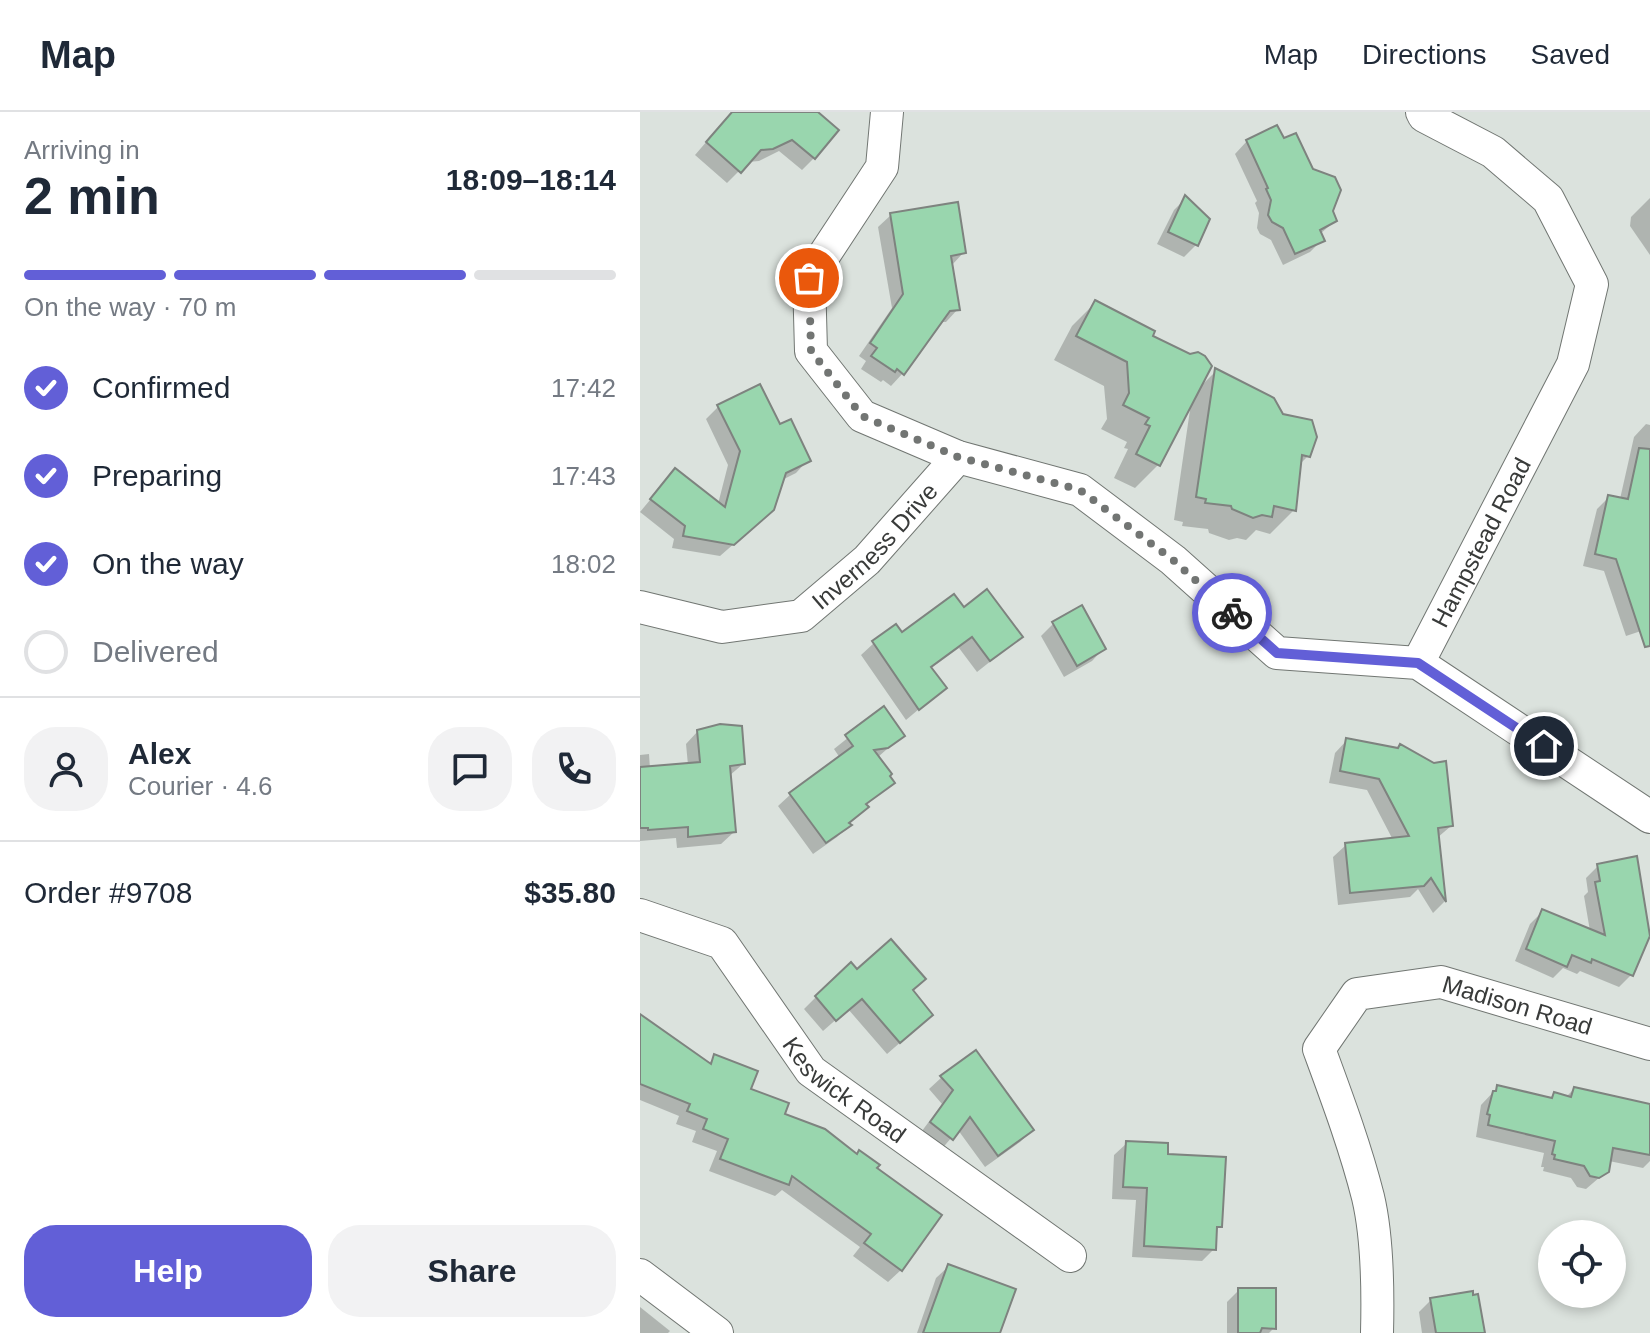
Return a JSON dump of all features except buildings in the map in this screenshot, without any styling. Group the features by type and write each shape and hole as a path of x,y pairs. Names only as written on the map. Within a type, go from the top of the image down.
{"street":[{"path":"887,112 882,167 809,278 811,351 862,416 958,457 1080,490 1173,560 1277,653 1418,663 1650,817"},
{"name":"Hampstead Road","path":"1418,663 1573,364 1592,284 1548,199 1493,152 1424,116 1422,112"},
{"name":"Inverness Drive","path":"640,607 722,627 801,616 867,560 958,457"},
{"name":"Keswick Road","path":"640,915 722,943 811,1071 1070,1256"},
{"name":"Madison Road","path":"1377,1333 1378,1297 1369,1200 1319,1049 1357,994 1441,982 1650,1044"},
{"path":"640,1275 717,1333"}],"way so far":[{"path":"809,278 811,351 862,416 958,457 1080,490 1173,560 1232,613"}],"route":[{"path":"1232,613 1277,653 1418,663 1544,746"}]}
